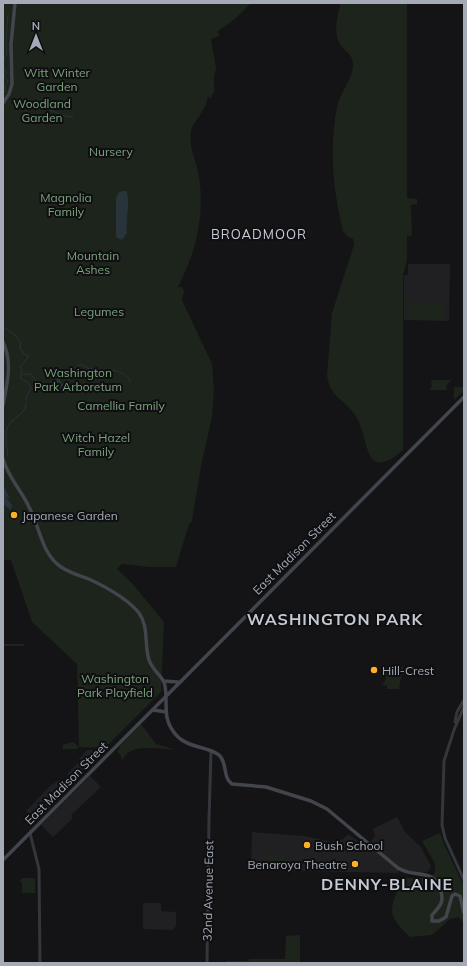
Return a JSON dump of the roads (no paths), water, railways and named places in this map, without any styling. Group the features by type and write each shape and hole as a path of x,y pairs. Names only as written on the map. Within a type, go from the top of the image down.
{"main road":[{"path":"3,103 11,88 11,44 15,3"},
{"path":"3,342 8,356 9,369 3,405"},
{"name":"East Madison Street","path":"3,860 464,397"},
{"path":"3,459 10,476 29,506 46,549 54,561 65,570 110,590 129,603 140,614 146,629 150,661 155,672 164,682 166,712 171,726 181,739 211,751 222,759 226,778 232,784 261,786 318,804 327,809 398,868 407,873 431,876 438,882 443,900 441,905 432,915 432,921 439,921 446,917 452,896 455,894 460,896 464,913"},
{"path":"164,682 179,682"},
{"path":"153,710 166,712"}],"street":[{"path":"454,730 457,712 464,700"},
{"path":"464,707 454,730 443,763 442,825 445,838 464,880"},
{"name":"32nd Avenue East","path":"207,963 211,751"},
{"path":"30,833 39,869 40,963"}],"waterway":[{"path":"3,58 7,55 6,40 8,15"},
{"path":"3,59 4,69 7,73 4,76 8,81 5,85 6,92 3,92"},
{"path":"39,109 47,109 65,116 73,117"},
{"path":"3,327 15,335 21,343 20,349 23,354 29,356 20,367 22,370 20,378 27,382 31,388 26,399"},
{"path":"77,366 81,364 89,369 97,369"},
{"path":"60,378 70,368 75,367"},
{"path":"102,370 120,372 127,376 130,383"},
{"path":"22,374 31,374 38,384"},
{"path":"8,457 6,442 8,426 24,410 26,402"},
{"path":"3,645 24,645"}],"place":[{"name":"Japanese Garden","path":"14,515"},
{"name":"Hill-Crest","path":"374,670"},
{"name":"Bush School","path":"307,845"},
{"name":"Benaroya Theatre","path":"355,864"}],"district":[{"name":"BROADMOOR","path":"259,234"},
{"name":"WASHINGTON PARK","path":"335,619"},
{"name":"DENNY-BLAINE","path":"387,884"}],"park label":[{"name":"Witt Winter Garden","path":"57,79"},
{"name":"Woodland Garden","path":"42,110"},
{"name":"Nursery","path":"111,151"},
{"name":"Magnolia Family","path":"66,204"},
{"name":"Mountain Ashes","path":"93,262"},
{"name":"Legumes","path":"99,311"},
{"name":"Washington Park Arboretum","path":"78,379"},
{"name":"Camellia Family","path":"121,405"},
{"name":"Witch Hazel Family","path":"96,444"},
{"name":"Washington Park Playfield","path":"115,685"}]}
